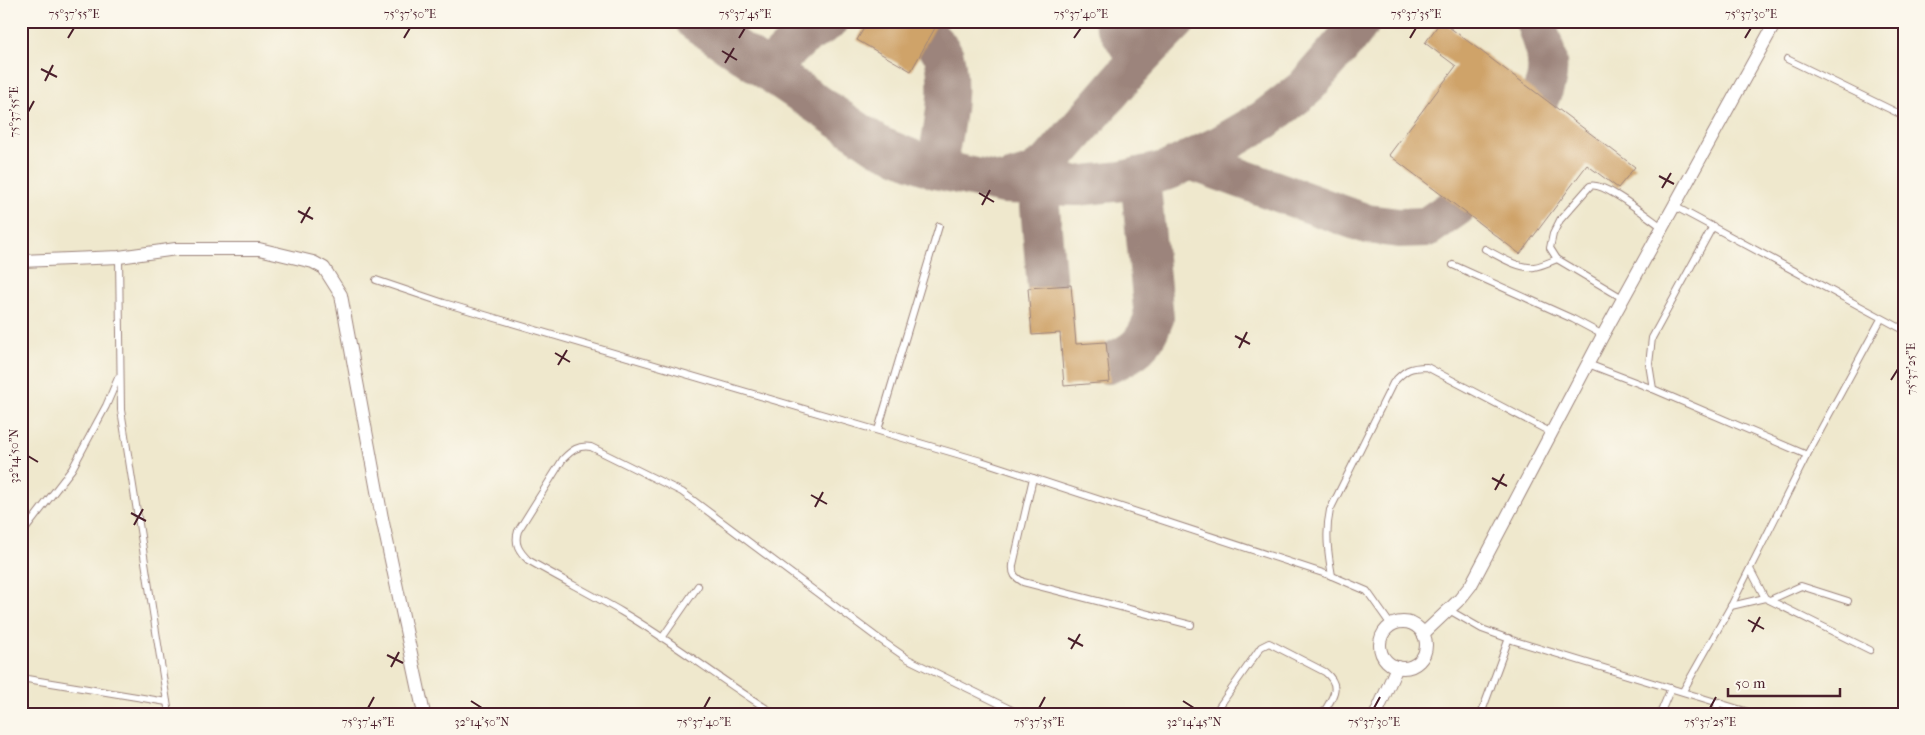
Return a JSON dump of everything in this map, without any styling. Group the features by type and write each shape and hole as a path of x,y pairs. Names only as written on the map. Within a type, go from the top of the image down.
{"street":[{"path":"1423,634 1472,585 1603,335 1776,21"},
{"path":"21,261 119,257 176,249 259,249 313,262 324,268 341,295 382,518 424,714"},
{"path":"1400,622 1409,623 1417,627 1423,634 1426,642 1425,651 1421,659 1414,665 1406,668 1397,667 1389,663 1383,656 1380,648 1381,639 1384,631 1391,625 1400,622"},
{"path":"1376,714 1397,667"}],"lane":[{"path":"1787,59 1904,116"},
{"path":"1624,299 1557,259 1550,248 1553,234 1560,220 1590,186 1594,185 1605,188 1662,227"},
{"path":"1674,206 1904,330"},
{"path":"878,430 939,226"},
{"path":"1653,389 1649,364 1652,338 1713,226"},
{"path":"1485,249 1526,267 1534,267 1557,259"},
{"path":"119,257 119,374 121,410 169,714"},
{"path":"1453,265 1573,319 1603,335"},
{"path":"376,280 444,303 878,430 1033,478 1332,576 1367,591 1391,625"},
{"path":"1683,691 1731,606 1807,456 1881,319"},
{"path":"1588,364 1653,389 1807,456"},
{"path":"1332,576 1327,545 1327,525 1330,510 1394,384 1408,369 1427,367 1552,432"},
{"path":"21,535 72,469 106,406 119,374"},
{"path":"775,714 622,612 528,560 520,552 517,544 518,531 563,459 578,447 591,448 682,492 875,636 902,654 1020,714"},
{"path":"1033,478 1012,565 1014,576 1023,582 1191,625"},
{"path":"1750,569 1767,599 1870,650"},
{"path":"662,638 698,586"},
{"path":"1731,606 1767,599 1800,586 1848,601"},
{"path":"1449,610 1482,629 1755,714"},
{"path":"1481,714 1509,638"},
{"path":"1214,714 1262,647 1269,644 1325,672 1332,678 1335,689 1323,714"},
{"path":"21,678 167,702"},
{"path":"1660,714 1671,688"},
{"path":"1714,714 1718,702"}],"building":[{"path":"868,21 939,21 911,71 857,40"},
{"path":"1441,21 1635,167 1618,188 1587,165 1520,254 1389,155 1456,66 1425,43"},
{"path":"1071,285 1076,344 1106,342 1110,382 1064,386 1060,333 1032,335 1028,288"}],"taxiway":[{"path":"695,21 879,146 936,169 1003,184 1077,186 1122,181 1169,170 1221,145 1264,120 1304,89 1361,21"},
{"path":"767,70 802,37 828,21"},
{"path":"1114,21 1138,60"},
{"path":"1008,182 1031,175 1050,162 1138,60 1176,21"},
{"path":"1535,21 1547,67 1547,76 1540,96"},
{"path":"929,38 944,56 947,84 946,112 936,169"},
{"path":"1190,160 1367,224 1399,228 1427,227 1457,206"},
{"path":"1108,364 1132,352 1142,342 1154,318 1140,177"},
{"path":"1038,184 1047,287"}]}
